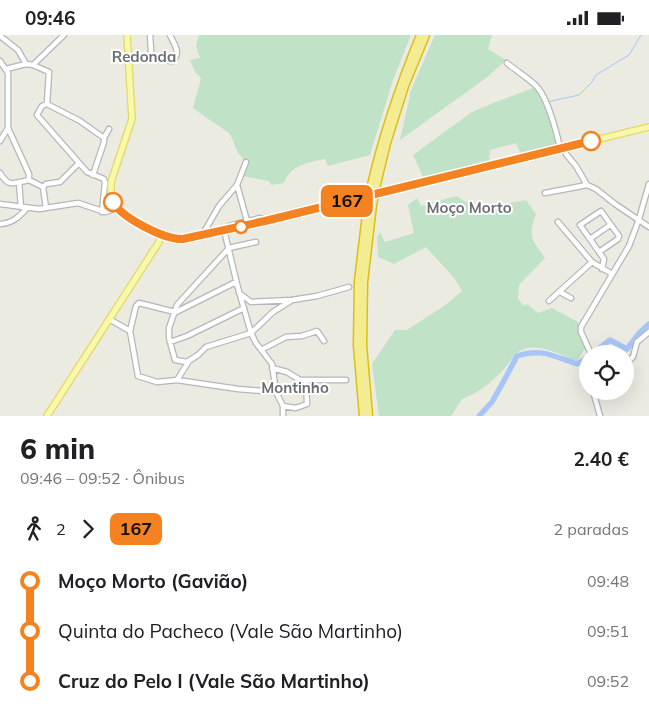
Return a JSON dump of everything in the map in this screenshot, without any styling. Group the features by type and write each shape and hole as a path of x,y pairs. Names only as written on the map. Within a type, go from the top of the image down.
{"highway":[{"path":"363,416 358,345 358,281 381,141 397,92 420,35"},
{"path":"374,184 405,86 426,35"},
{"path":"369,416 363,345 363,318 370,205"}],"main road":[{"path":"127,35 130,60 132,119 110,187 112,198 117,208 161,235 175,239"},
{"path":"157,243 163,240 205,235 265,221 649,127"},
{"path":"152,230 157,243"},
{"path":"47,416 161,235"}],"street":[{"path":"0,35 18,50 26,64"},
{"path":"33,65 64,35"},
{"path":"150,35 151,51"},
{"path":"130,60 150,59 169,62 174,60 177,51 170,35"},
{"path":"0,61 6,69 9,95 8,128 29,174 29,180"},
{"path":"507,63 538,88 562,148 576,166 587,185"},
{"path":"6,69 26,64 49,72 47,103"},
{"path":"47,103 104,137"},
{"path":"47,103 42,106 37,115 78,164 87,172 104,179 106,183 102,212"},
{"path":"0,141 8,128"},
{"path":"93,175 104,137 109,129"},
{"path":"205,235 204,232 219,206 236,185 246,162"},
{"path":"42,187 46,184 60,182 78,164"},
{"path":"0,173 5,182 11,184 29,180 42,187"},
{"path":"19,182 21,207"},
{"path":"587,345 581,332 581,327 629,247 649,184"},
{"path":"236,185 247,221"},
{"path":"545,193 587,185 596,189 615,205 649,227"},
{"path":"42,187 46,208"},
{"path":"0,204 27,208 46,208 78,203 102,212 108,212 117,208"},
{"path":"0,224 9,223 18,218 27,208"},
{"path":"599,252 618,239 619,236 601,211 580,225 590,239 599,252 604,259 602,269"},
{"path":"265,221 260,218 229,225 225,230 239,293 252,333 261,350 272,364 276,392 283,405 283,416"},
{"path":"558,222 592,262 612,274"},
{"path":"590,239 610,225"},
{"path":"189,361 175,360 170,342 169,328 177,305 229,248 256,242"},
{"path":"548,301 592,262"},
{"path":"236,282 175,312 139,303 136,306 130,331 138,376 157,382 177,379 238,389 276,392"},
{"path":"239,293 251,302 292,301 317,297 349,287"},
{"path":"560,292 571,298"},
{"path":"177,379 189,361 206,347 252,333 273,311 292,301"},
{"path":"170,342 187,336 244,308"},
{"path":"109,319 130,331"},
{"path":"261,350 286,337 302,336 317,331 324,341"},
{"path":"634,353 637,342 649,332"},
{"path":"272,368 287,371 300,380 346,380"},
{"path":"283,405 296,408 307,404 306,380"},
{"path":"596,400 600,416"}],"green space":[{"path":"199,35 411,35 393,80 370,155 328,166 325,159 306,163 290,173 284,183 271,185 269,181 242,176 247,163 238,153 230,134 193,108 201,78 195,72 190,60 200,58 196,46"},
{"path":"435,35 492,35 488,49 506,60 486,78 400,140 411,90"},
{"path":"536,87 553,123 558,146 521,154 516,143 490,150 489,163 427,178 423,177 413,155 472,112"},
{"path":"456,196 481,211 503,204 526,200 536,214 532,228 533,238 545,258 519,285 518,299 524,306 527,304 538,313 552,308 578,322 579,336 584,345 579,345 579,358 577,361 540,348 524,349 516,354 489,383 479,391 462,399 451,416 379,416 372,364 395,330 407,330 444,306 462,291 455,279 426,247 394,264 378,257 377,237 380,232 385,242 414,233 408,205 417,198 421,206"}],"waterway":[{"path":"547,102 579,95 596,75 629,55 641,35"},
{"path":"630,345 649,324"},
{"path":"604,345 610,340 619,345"},
{"path":"507,375 517,356 526,354 541,353 577,364 579,363"},
{"path":"479,416 492,402 506,377"}],"bus line":[{"name":"167","path":"113,202 124,214 157,233 170,238 183,239 265,221 591,141"}],"district":[{"name":"Redonda","path":"144,56"},
{"name":"Moço Morto","path":"469,207"},
{"name":"Montinho","path":"295,387"}]}
